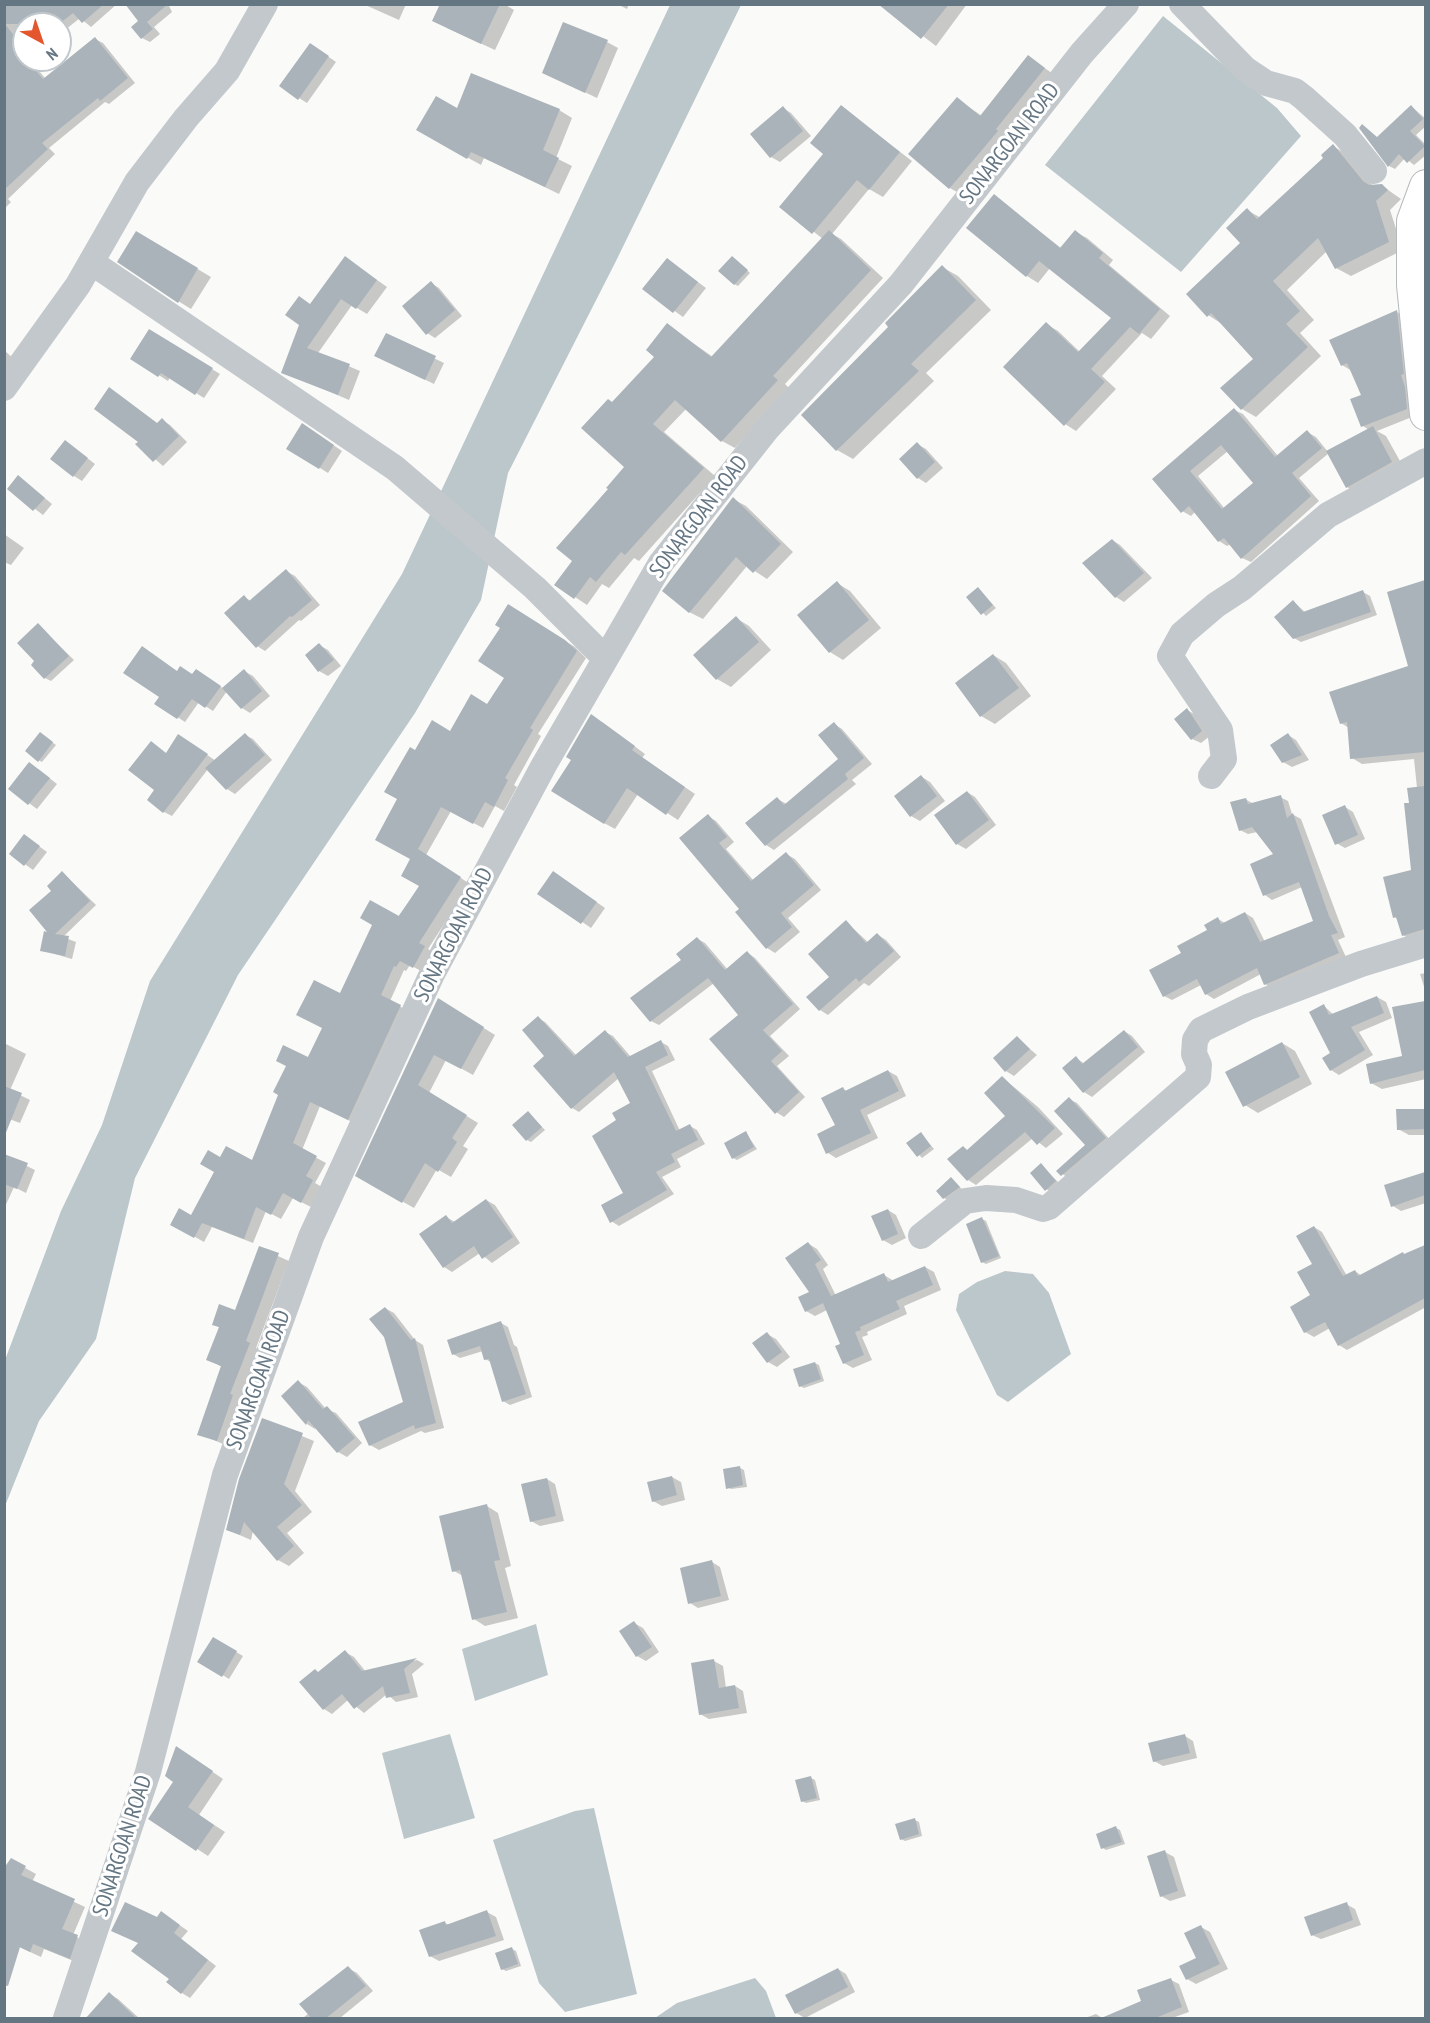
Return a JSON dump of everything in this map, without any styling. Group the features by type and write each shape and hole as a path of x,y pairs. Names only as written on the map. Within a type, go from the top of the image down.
{"main road":[{"path":"1425,186 1413,220 1413,285 1425,414"}],"street":[{"path":"4,388 78,285 137,182 186,118 227,71 265,4"},
{"name":"SONARGOAN ROAD","path":"66,2019 148,1772 225,1475 311,1237 432,974 544,765 661,563 760,438 901,284 1082,53 1126,4"},
{"path":"1182,4 1245,69 1266,83 1294,91 1304,98 1344,135 1374,171"},
{"path":"91,262 395,468 535,588 605,658"},
{"path":"1211,776 1224,759 1220,730 1170,656 1182,634 1216,605 1242,588 1328,515 1425,460"},
{"path":"921,1236 965,1201 986,1198 1016,1200 1043,1209 1049,1207 1198,1077 1199,1065 1194,1054 1195,1040 1201,1030 1248,1007 1361,964 1425,944"}],"shaded area":[{"path":"670,5 741,5 615,263 508,473 481,600 415,713 238,975 135,1178 96,1339 39,1421 5,1506 5,1360 61,1211 102,1125 150,981 402,574"},
{"path":"1163,16 1277,108 1301,136 1181,272 1045,165"},
{"path":"1005,1271 1033,1274 1049,1293 1071,1354 1008,1402 997,1395 956,1310 959,1294 977,1282"},
{"path":"536,1624 548,1675 475,1701 462,1649"},
{"path":"450,1734 475,1818 404,1839 382,1753"},
{"path":"594,1808 637,1994 565,2012 539,1983 493,1840 575,1811"},
{"path":"755,1978 766,1991 776,2018 655,2018 677,2003"}],"building":[{"path":"4,4 104,4 82,23 72,12 12,12 12,24 5,24 12,33 12,72 37,72 43,79 52,72 72,72 72,56 95,37 128,78 100,101 98,98 42,143 48,149 4,190"},
{"path":"125,4 168,4 147,22 153,29 141,39 131,27 138,21"},
{"path":"440,4 500,4 481,44 432,21"},
{"path":"878,4 949,4 921,39"},
{"path":"563,22 608,40 585,93 542,73"},
{"path":"310,43 329,56 298,100 279,86"},
{"path":"1028,55 1045,68 996,129 998,131 949,189 908,154 957,97 980,116"},
{"path":"471,73 560,109 543,150 559,158 545,187 471,152 467,159 416,130 436,96 457,108"},
{"path":"841,105 900,152 869,190 857,180 812,234 779,207 823,154 810,143"},
{"path":"1411,105 1423,119 1410,131 1425,146 1407,163 1399,154 1388,167 1359,128 1362,124 1377,137"},
{"path":"783,106 803,131 770,158 750,134"},
{"path":"1333,144 1363,181 1369,185 1382,184 1388,190 1376,201 1389,242 1335,269 1318,238 1273,281 1300,311 1286,324 1308,347 1241,410 1220,388 1253,359 1211,313 1207,317 1186,294 1240,243 1226,228 1247,208 1257,219 1323,158 1321,155"},
{"path":"994,194 1060,248 1075,230 1103,253 1099,258 1160,309 1139,334 1130,327 1091,369 1105,382 1064,426 1003,367 1046,322 1078,352 1111,318 1039,261 1026,277 966,228"},
{"path":"829,230 871,270 773,376 778,380 721,442 675,400 653,424 704,468 625,555 621,552 596,582 590,577 574,599 554,585 572,561 556,548 608,489 606,488 624,467 581,428 608,399 612,402 654,357 646,350 667,323 711,357"},
{"path":"136,231 198,268 178,303 117,262"},
{"path":"345,256 377,280 356,309 341,299 307,348 350,364 338,395 281,373 299,325 285,315 299,296 310,304"},
{"path":"732,256 748,270 734,285 718,271"},
{"path":"667,258 698,282 673,313 642,289"},
{"path":"942,265 976,300 911,364 919,371 836,451 801,415 888,327 885,323"},
{"path":"431,281 455,310 426,335 402,306"},
{"path":"1397,310 1404,374 1401,375 1405,387 1407,409 1361,427 1350,399 1361,395 1347,363 1341,366 1329,340"},
{"path":"149,329 213,368 195,395 161,373 158,377 130,359"},
{"path":"386,333 436,356 425,380 374,356"},
{"path":"109,387 157,423 162,418 179,436 153,462 135,444 138,442 94,409"},
{"path":"1234,408 1275,457 1307,430 1322,448 1292,473 1311,496 1241,559 1224,538 1218,542 1189,506 1181,513 1152,479","holes":["1221,445 1253,483 1222,509 1190,471"]},
{"path":"302,423 334,445 319,469 286,449"},
{"path":"1373,426 1392,462 1346,488 1326,451"},
{"path":"65,440 88,458 73,477 50,459"},
{"path":"917,442 935,462 917,479 899,459"},
{"path":"18,475 45,498 33,511 7,489"},
{"path":"733,497 781,544 753,573 736,557 689,613 662,591"},
{"path":"1112,539 1144,573 1115,598 1082,563"},
{"path":"286,569 312,600 292,617 290,616 256,648 224,613 244,595 249,601"},
{"path":"1425,580 1425,752 1350,759 1347,722 1340,724 1329,692 1408,666 1387,592"},
{"path":"837,581 869,620 829,653 797,615"},
{"path":"978,587 993,605 981,615 966,597"},
{"path":"1363,590 1371,612 1293,639 1274,617 1293,600 1303,612"},
{"path":"508,604 565,640 577,651 530,728 533,730 505,778 508,780 494,807 485,802 473,824 441,807 418,849 461,877 419,943 425,946 413,968 400,961 396,967 394,966 381,995 401,1005 348,1120 310,1102 293,1143 317,1156 306,1176 313,1180 301,1203 283,1193 271,1215 256,1207 244,1239 202,1223 194,1238 170,1225 179,1208 191,1215 214,1172 200,1164 208,1150 220,1157 226,1146 252,1160 278,1095 273,1092 286,1066 276,1061 283,1045 308,1057 322,1028 296,1015 314,980 340,993 372,925 360,918 370,900 399,916 419,886 401,876 410,859 375,840 397,799 384,792 410,747 415,750 432,720 450,731 471,694 487,704 504,678 478,661 500,628 495,625"},
{"path":"736,616 759,642 716,680 693,655"},
{"path":"38,623 69,656 44,679 31,665 34,661 17,643"},
{"path":"319,643 334,660 318,672 305,655"},
{"path":"142,646 177,671 180,666 192,674 196,669 221,686 205,708 192,699 177,719 154,704 159,697 123,673"},
{"path":"993,654 1019,688 980,717 955,683"},
{"path":"244,669 262,691 241,709 222,688"},
{"path":"1187,708 1202,731 1191,740 1174,719"},
{"path":"591,714 635,746 632,750 685,787 666,815 627,788 604,824 551,791 571,760 566,757"},
{"path":"834,722 864,758 845,774 848,779 765,846 745,823 777,797 784,805 838,759 818,735"},
{"path":"40,732 53,742 38,762 25,751"},
{"path":"245,733 265,755 226,790 205,768"},
{"path":"1288,733 1302,755 1282,763 1270,745"},
{"path":"178,734 208,754 163,813 147,800 154,790 128,770 151,741 166,753"},
{"path":"29,762 50,778 28,805 8,789"},
{"path":"921,775 937,796 910,817 894,796"},
{"path":"1425,786 1425,929 1402,936 1396,917 1393,918 1383,877 1411,870 1404,803 1409,803 1407,788"},
{"path":"967,791 989,820 956,845 934,815"},
{"path":"1281,795 1287,818 1293,813 1329,916 1338,933 1331,935 1339,953 1264,985 1257,968 1205,995 1197,979 1163,997 1149,970 1181,953 1177,946 1207,930 1204,925 1218,917 1221,924 1245,912 1260,942 1313,921 1299,882 1263,896 1250,864 1273,854 1252,827 1239,831 1230,802 1246,798 1248,804"},
{"path":"1345,805 1358,835 1335,845 1322,815"},
{"path":"708,814 727,837 719,843 751,881 786,852 814,885 781,913 792,927 766,949 735,912 739,909 679,838"},
{"path":"24,834 40,846 24,866 9,854"},
{"path":"62,871 90,901 55,934 69,936 65,956 40,951 44,931 47,932 29,910 51,891 47,886"},
{"path":"553,871 597,902 581,924 537,894"},
{"path":"846,920 866,943 877,933 894,951 859,982 856,978 819,1011 806,997 829,977 808,954"},
{"path":"697,937 725,970 747,951 793,1004 763,1030 782,1051 771,1061 799,1092 775,1114 709,1039 738,1015 708,978 650,1022 630,998 681,960 676,954"},
{"path":"1377,996 1384,1013 1351,1027 1365,1050 1330,1071 1322,1058 1330,1053 1309,1012 1324,1004 1329,1015"},
{"path":"438,998 484,1027 461,1069 434,1055 418,1085 467,1115 452,1138 457,1142 438,1172 425,1163 402,1203 355,1176"},
{"path":"1425,1001 1425,1070 1370,1084 1366,1064 1402,1056 1392,1007"},
{"path":"538,1016 574,1056 605,1030 628,1057 661,1040 668,1055 645,1067 676,1131 690,1124 698,1140 671,1154 675,1162 656,1172 667,1190 610,1223 601,1205 623,1193 592,1136 616,1120 612,1113 630,1103 614,1072 571,1109 533,1066 544,1056 522,1030"},
{"path":"1124,1030 1138,1047 1083,1093 1062,1068 1076,1056 1082,1064"},
{"path":"1017,1036 1030,1049 1005,1072 993,1058"},
{"path":"1282,1042 1300,1077 1243,1107 1225,1072"},
{"path":"888,1070 899,1091 860,1110 871,1133 826,1154 817,1134 835,1125 821,1098 843,1087 845,1091"},
{"path":"1002,1076 1055,1128 1037,1145 1025,1132 967,1181 947,1159 963,1146 967,1150 1005,1116 984,1093"},
{"path":"4,1086 22,1093 5,1135 4,1135"},
{"path":"1069,1097 1106,1138 1061,1176 1056,1171 1085,1145 1054,1111"},
{"path":"1396,1109 1425,1109 1425,1129 1397,1130"},
{"path":"528,1111 542,1127 526,1141 512,1125"},
{"path":"746,1131 754,1147 732,1159 724,1143"},
{"path":"921,1132 931,1146 917,1157 906,1143"},
{"path":"4,1154 28,1163 17,1189 4,1184"},
{"path":"1041,1163 1056,1181 1045,1191 1030,1173"},
{"path":"1425,1172 1425,1195 1391,1207 1384,1185"},
{"path":"951,1177 960,1187 943,1199 936,1191"},
{"path":"486,1199 513,1237 482,1259 474,1246 443,1268 419,1234 446,1215 452,1223"},
{"path":"888,1209 898,1234 882,1241 871,1216"},
{"path":"982,1217 999,1256 981,1263 966,1224"},
{"path":"1314,1226 1343,1276 1355,1270 1358,1276 1403,1252 1404,1254 1425,1245 1425,1298 1338,1346 1325,1322 1304,1333 1290,1307 1310,1295 1297,1272 1312,1264 1296,1236"},
{"path":"808,1242 821,1260 815,1264 831,1296 884,1273 888,1282 925,1266 933,1285 896,1301 900,1309 860,1327 861,1330 855,1332 864,1355 843,1364 835,1346 840,1344 823,1303 805,1312 798,1297 809,1292 785,1258"},
{"path":"259,1246 279,1253 246,1341 250,1343 230,1394 233,1395 217,1441 197,1435 221,1366 206,1360 219,1327 212,1325 219,1304 235,1310"},
{"path":"385,1307 411,1340 415,1338 436,1423 415,1429 414,1425 369,1446 358,1422 403,1402 384,1337 369,1319"},
{"path":"501,1321 526,1394 502,1402 489,1359 484,1360 480,1346 452,1355 447,1340"},
{"path":"767,1332 782,1352 767,1363 752,1343"},
{"path":"815,1362 821,1379 799,1387 793,1369"},
{"path":"298,1380 323,1409 327,1406 355,1438 337,1453 308,1420 306,1425 281,1396"},
{"path":"262,1418 303,1433 284,1484 302,1505 277,1527 294,1546 277,1561 244,1522 240,1535 226,1530 239,1479"},
{"path":"740,1466 743,1485 726,1489 723,1469"},
{"path":"672,1476 677,1495 652,1502 647,1482"},
{"path":"547,1478 556,1516 530,1522 521,1484"},
{"path":"487,1504 500,1560 494,1561 507,1612 472,1620 460,1570 452,1572 439,1516"},
{"path":"712,1560 721,1596 688,1604 680,1568"},
{"path":"634,1621 652,1647 636,1657 619,1631"},
{"path":"213,1637 237,1651 222,1677 197,1662"},
{"path":"345,1650 362,1671 417,1658 404,1669 410,1693 386,1698 383,1686 354,1709 342,1694 323,1710 299,1682 315,1669 318,1672"},
{"path":"714,1659 719,1688 735,1685 739,1708 699,1715 691,1663"},
{"path":"1185,1734 1190,1753 1153,1762 1148,1743"},
{"path":"176,1746 213,1771 188,1807 214,1825 196,1851 148,1819 173,1782 165,1776"},
{"path":"811,1776 817,1798 801,1802 795,1780"},
{"path":"915,1818 919,1834 900,1840 895,1824"},
{"path":"1116,1826 1122,1842 1101,1849 1096,1834"},
{"path":"1165,1850 1178,1891 1160,1897 1147,1856"},
{"path":"11,1858 26,1866 21,1875 75,1899 62,1929 78,1935 70,1959 33,1944 30,1952 20,1947 8,1986 4,1985 4,1868"},
{"path":"125,1902 157,1917 161,1911 180,1925 174,1933 208,1960 181,1994 166,1982 169,1979 131,1951 138,1943 111,1931"},
{"path":"1347,1902 1353,1920 1311,1936 1304,1917"},
{"path":"487,1910 496,1936 429,1957 419,1930 445,1921 446,1925"},
{"path":"1201,1925 1220,1964 1186,1980 1179,1966 1196,1958 1184,1933"},
{"path":"512,1947 518,1964 501,1970 495,1953"},
{"path":"348,1966 366,1986 325,2019 312,2019 299,2004"},
{"path":"838,1968 848,1987 795,2014 785,1995"},
{"path":"1171,1978 1182,2007 1153,2019 1099,2019 1141,2001 1137,1990"},
{"path":"109,1992 137,2019 85,2019"}]}
